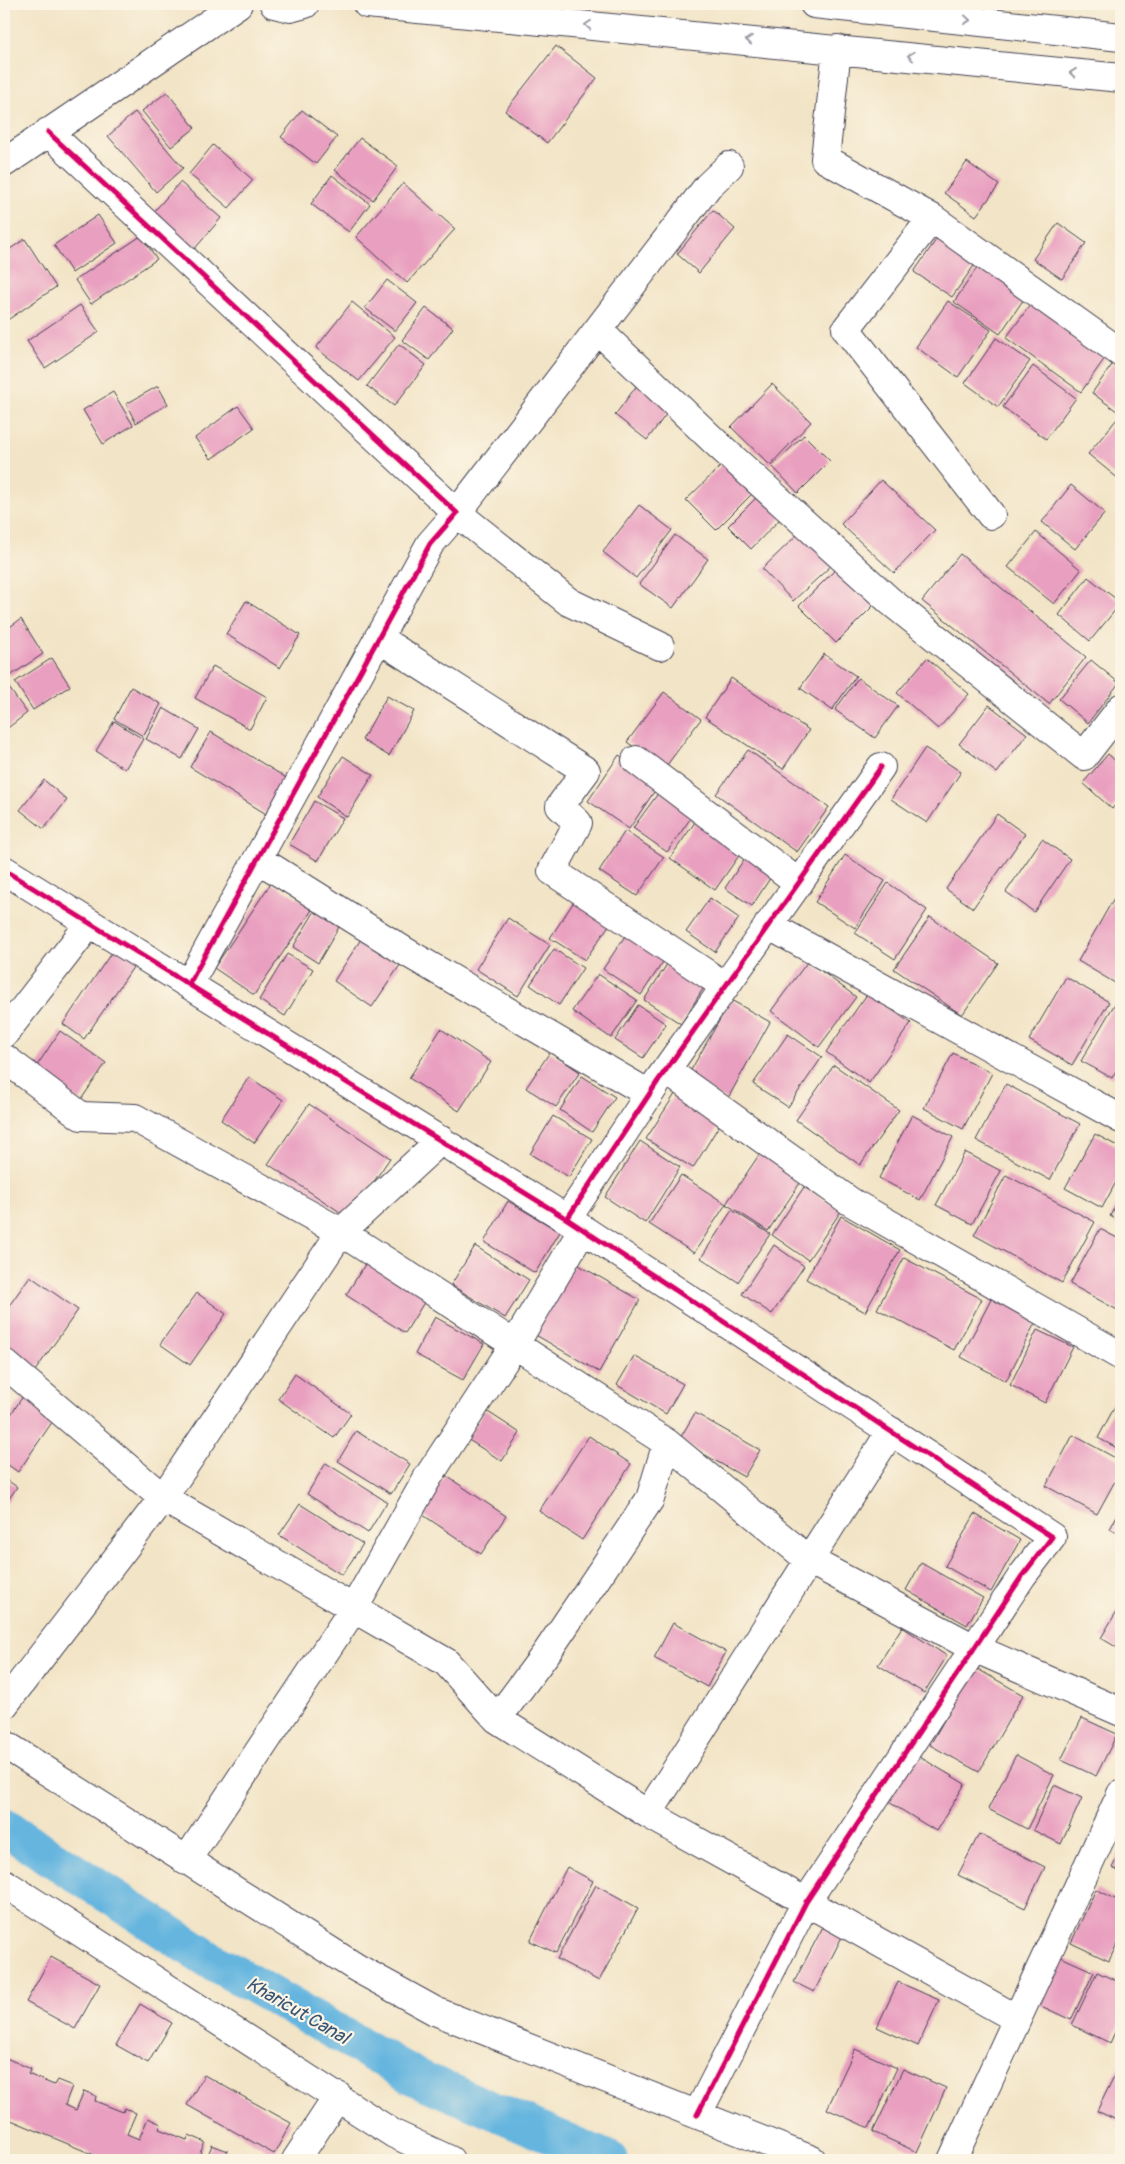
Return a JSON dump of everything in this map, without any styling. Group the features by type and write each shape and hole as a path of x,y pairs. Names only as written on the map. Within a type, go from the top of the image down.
{"street":[{"path":"4,163 238,4"},
{"path":"274,4 290,8 305,4"},
{"path":"367,4 837,48 1121,78"},
{"path":"814,4 1121,37"},
{"path":"837,48 825,158 932,218 1121,353"},
{"path":"48,132 457,513 569,602 660,646"},
{"path":"189,984 430,544 457,513 708,186 729,166"},
{"path":"932,218 846,329 992,515"},
{"path":"598,330 714,441 890,601 1084,756 1121,708"},
{"path":"378,638 586,770 560,806 578,823 552,871 724,986"},
{"path":"636,760 799,883"},
{"path":"186,1861 354,1608 428,1477 516,1344 575,1224 649,1094 881,767"},
{"path":"258,859 406,952 649,1094"},
{"path":"4,870 575,1224 1052,1537 974,1648 806,1902 697,2115"},
{"path":"4,1034 90,923"},
{"path":"768,925 1121,1119"},
{"path":"4,1058 81,1116 135,1118 340,1232 667,1443 809,1560 974,1648 1121,1712"},
{"path":"666,1070 851,1202 1121,1356"},
{"path":"4,1704 163,1498 340,1232 440,1140"},
{"path":"4,1363 163,1498 446,1662 497,1719 648,1814 1017,2019"},
{"path":"648,1814 891,1431"},
{"path":"497,1719 547,1652 650,1499 667,1443"},
{"path":"4,1744 357,1968 435,2010 812,2160"},
{"path":"952,2160 1121,1794"},
{"path":"4,1883 338,2096 394,2134 450,2160"},
{"path":"296,2160 338,2096"}],"building":[{"path":"556,46 597,78 547,143 505,111"},
{"path":"167,92 195,128 171,147 142,111"},
{"path":"302,110 337,137 316,164 281,137"},
{"path":"135,112 183,168 156,192 108,136"},
{"path":"360,138 398,166 373,200 335,170"},
{"path":"213,145 253,180 229,208 189,174"},
{"path":"967,162 999,185 976,216 944,193"},
{"path":"332,175 370,204 349,232 311,204"},
{"path":"180,182 221,218 192,252 151,215"},
{"path":"403,183 455,229 407,283 356,237"},
{"path":"713,210 735,229 699,273 677,254"},
{"path":"98,215 117,243 72,273 54,245"},
{"path":"1058,223 1086,243 1062,279 1033,259"},
{"path":"942,231 980,257 952,297 914,272"},
{"path":"141,236 157,259 91,304 75,280"},
{"path":"25,239 56,287 6,321 4,317 4,253"},
{"path":"983,259 1030,290 1000,334 954,302"},
{"path":"387,280 417,303 395,331 365,308"},
{"path":"1036,297 1110,351 1081,392 1006,338"},
{"path":"948,301 991,330 958,377 916,347"},
{"path":"352,302 395,337 359,381 316,348"},
{"path":"80,305 99,332 45,368 27,341"},
{"path":"426,308 453,328 429,360 402,340"},
{"path":"996,338 1030,361 998,407 965,383"},
{"path":"399,344 426,365 394,406 367,386"},
{"path":"1119,355 1121,356 1121,414 1092,393"},
{"path":"1033,366 1076,398 1046,439 1003,407"},
{"path":"638,384 670,409 647,440 615,415"},
{"path":"772,384 811,422 770,465 731,427"},
{"path":"158,386 168,404 136,423 126,404"},
{"path":"113,392 133,425 103,444 83,410"},
{"path":"238,406 254,428 211,459 195,438"},
{"path":"1117,419 1121,423 1120,480 1088,454"},
{"path":"804,435 830,461 798,493 772,466"},
{"path":"728,459 757,489 716,530 686,500"},
{"path":"881,480 935,530 894,573 841,524"},
{"path":"1071,485 1105,513 1075,549 1042,522"},
{"path":"759,495 782,517 751,549 728,526"},
{"path":"639,505 672,530 636,578 603,552"},
{"path":"802,530 833,564 793,601 762,569"},
{"path":"1036,532 1081,570 1054,604 1008,567"},
{"path":"675,535 708,559 673,608 639,584"},
{"path":"960,554 1086,657 1049,704 922,601"},
{"path":"839,566 876,603 836,643 799,606"},
{"path":"1088,577 1121,603 1090,641 1059,615"},
{"path":"246,601 300,635 280,668 226,634"},
{"path":"21,619 43,654 10,676 4,666 4,631"},
{"path":"824,654 856,676 832,710 800,688"},
{"path":"52,658 70,686 33,710 15,682"},
{"path":"927,658 969,694 938,729 897,693"},
{"path":"1091,660 1119,683 1088,723 1059,699"},
{"path":"213,666 267,697 250,729 195,698"},
{"path":"731,678 809,730 783,769 705,717"},
{"path":"858,678 898,706 875,738 835,710"},
{"path":"4,681 27,713 4,731"},
{"path":"131,687 161,704 143,736 114,719"},
{"path":"664,692 701,719 664,769 627,742"},
{"path":"387,696 414,711 389,756 362,740"},
{"path":"989,705 1027,734 997,773 959,744"},
{"path":"163,708 199,729 182,759 146,739"},
{"path":"114,721 143,739 125,769 96,751"},
{"path":"211,732 298,785 276,820 190,767"},
{"path":"925,748 961,772 927,823 891,799"},
{"path":"748,750 829,807 797,852 716,794"},
{"path":"1108,754 1121,766 1121,798 1112,809 1083,783"},
{"path":"619,755 660,783 629,829 588,801"},
{"path":"343,756 373,775 347,817 317,797"},
{"path":"44,780 67,800 44,829 20,810"},
{"path":"662,788 695,812 667,852 633,828"},
{"path":"314,801 343,818 318,861 289,844"},
{"path":"997,814 1025,834 973,908 946,889"},
{"path":"700,815 745,847 715,890 670,858"},
{"path":"625,831 664,857 637,896 599,871"},
{"path":"1042,839 1070,859 1034,912 1006,892"},
{"path":"749,852 776,869 752,906 725,888"},
{"path":"845,855 885,881 855,928 815,902"},
{"path":"271,883 314,907 254,995 214,968"},
{"path":"888,883 927,910 895,959 855,933"},
{"path":"579,894 614,918 585,960 550,938"},
{"path":"710,898 739,918 715,952 686,932"},
{"path":"1114,898 1121,902 1121,973 1115,983 1078,961"},
{"path":"315,911 339,927 318,963 293,947"},
{"path":"930,917 998,963 962,1015 894,969"},
{"path":"508,918 550,945 518,996 476,969"},
{"path":"627,933 665,959 641,995 603,969"},
{"path":"361,939 400,965 372,1007 334,981"},
{"path":"118,943 140,957 84,1039 63,1024"},
{"path":"554,949 583,968 559,1005 530,985"},
{"path":"287,954 313,969 285,1016 259,1000"},
{"path":"669,961 706,984 681,1024 644,1000"},
{"path":"808,961 856,997 819,1047 771,1011"},
{"path":"598,974 637,1000 611,1038 572,1011"},
{"path":"1066,977 1109,1002 1072,1065 1029,1040"},
{"path":"868,993 911,1023 869,1083 826,1052"},
{"path":"731,1000 770,1022 727,1100 687,1077"},
{"path":"638,1005 666,1024 643,1058 615,1040"},
{"path":"1114,1005 1121,1009 1121,1062 1112,1078 1081,1061"},
{"path":"441,1029 491,1062 459,1111 409,1078"},
{"path":"60,1031 106,1063 80,1101 34,1070"},
{"path":"788,1034 822,1057 788,1107 753,1084"},
{"path":"550,1052 580,1072 556,1107 526,1088"},
{"path":"953,1053 992,1073 963,1129 924,1108"},
{"path":"834,1065 899,1110 860,1165 796,1120"},
{"path":"582,1076 615,1097 592,1132 560,1110"},
{"path":"249,1077 283,1100 254,1143 221,1120"},
{"path":"1006,1084 1080,1124 1050,1180 976,1140"},
{"path":"677,1091 723,1119 693,1168 646,1139"},
{"path":"309,1104 390,1158 349,1218 268,1164"},
{"path":"912,1115 953,1137 920,1200 879,1178"},
{"path":"553,1116 592,1139 569,1177 530,1154"},
{"path":"1095,1134 1121,1148 1121,1173 1102,1208 1065,1188"},
{"path":"640,1141 680,1167 645,1223 605,1197"},
{"path":"765,1146 806,1174 768,1231 726,1204"},
{"path":"965,1152 1001,1171 972,1224 936,1205"},
{"path":"681,1175 726,1204 694,1253 649,1224"},
{"path":"1006,1175 1095,1222 1062,1283 974,1235"},
{"path":"804,1187 841,1211 808,1260 772,1235"},
{"path":"1121,1195 1121,1222 1110,1216"},
{"path":"508,1201 560,1232 535,1273 484,1242"},
{"path":"732,1210 770,1234 738,1282 701,1258"},
{"path":"841,1216 900,1250 865,1312 806,1279"},
{"path":"1100,1229 1121,1240 1121,1312 1070,1284"},
{"path":"774,1245 804,1266 772,1314 742,1294"},
{"path":"475,1246 529,1280 505,1318 451,1285"},
{"path":"369,1258 428,1296 405,1333 346,1295"},
{"path":"904,1258 982,1299 954,1350 877,1309"},
{"path":"575,1263 640,1300 599,1372 534,1334"},
{"path":"30,1276 78,1310 35,1371 4,1350 4,1313"},
{"path":"197,1293 226,1314 190,1365 160,1344"},
{"path":"994,1294 1038,1317 1006,1381 961,1357"},
{"path":"435,1317 484,1344 463,1380 415,1354"},
{"path":"1037,1330 1073,1347 1045,1403 1010,1385"},
{"path":"634,1356 683,1384 666,1414 617,1385"},
{"path":"295,1374 351,1414 334,1438 278,1399"},
{"path":"25,1393 57,1415 18,1472 4,1462 4,1425"},
{"path":"1121,1395 1121,1450 1098,1438"},
{"path":"485,1410 520,1433 502,1461 467,1439"},
{"path":"695,1413 760,1450 744,1477 679,1440"},
{"path":"356,1431 410,1464 391,1494 338,1461"},
{"path":"1073,1435 1121,1461 1121,1470 1097,1514 1046,1486"},
{"path":"589,1436 631,1464 582,1540 539,1511"},
{"path":"326,1463 387,1502 368,1533 307,1494"},
{"path":"445,1475 506,1516 481,1554 420,1513"},
{"path":"4,1478 17,1487 4,1506"},
{"path":"300,1504 363,1544 342,1575 279,1535"},
{"path":"1121,1508 1121,1535 1110,1529"},
{"path":"975,1514 1020,1540 991,1592 945,1566"},
{"path":"921,1563 983,1598 967,1625 906,1590"},
{"path":"1121,1604 1121,1650 1101,1638"},
{"path":"673,1623 726,1652 707,1687 654,1658"},
{"path":"902,1627 947,1656 924,1693 878,1665"},
{"path":"974,1667 1023,1695 979,1772 930,1745"},
{"path":"1082,1718 1117,1734 1096,1776 1061,1760"},
{"path":"915,1754 965,1784 936,1831 887,1801"},
{"path":"1016,1755 1054,1775 1027,1829 988,1809"},
{"path":"1054,1785 1082,1798 1061,1844 1033,1830"},
{"path":"979,1834 1045,1867 1025,1908 958,1875"},
{"path":"1121,1849 1121,1872 1112,1868"},
{"path":"567,1867 593,1881 556,1953 530,1941"},
{"path":"596,1885 638,1908 599,1981 557,1959"},
{"path":"1096,1889 1121,1902 1121,1935 1109,1961 1071,1943"},
{"path":"826,1921 845,1931 814,1992 794,1982"},
{"path":"51,1957 100,1984 75,2029 26,2002"},
{"path":"1061,1957 1094,1972 1071,2020 1039,2005"},
{"path":"1097,1972 1121,1983 1121,2019 1110,2043 1072,2025"},
{"path":"898,1982 939,2000 918,2046 877,2027"},
{"path":"140,2004 172,2023 148,2063 116,2045"},
{"path":"855,2049 897,2068 869,2128 827,2109"},
{"path":"4,2057 31,2069 28,2074 54,2085 57,2080 72,2086 65,2105 76,2110 84,2091 96,2096 95,2101 123,2112 125,2108 136,2113 127,2134 139,2139 148,2118 161,2124 159,2129 187,2140 189,2135 205,2142 197,2160 106,2160 4,2117"},
{"path":"1119,2066 1121,2066 1121,2122 1097,2111"},
{"path":"903,2069 946,2088 917,2152 873,2132"},
{"path":"204,2075 291,2123 274,2154 187,2105"},
{"path":"212,2145 228,2151 225,2158 232,2160 206,2160"}],"waterway":[{"name":"Kharicut Canal","path":"4,1827 210,1960 415,2077 609,2160"}],"cycle path":[{"path":"48,132 457,513 430,544 189,984"},
{"path":"4,870 567,1219 658,1081 881,767"},
{"path":"567,1219 1052,1537 1022,1576 806,1902 697,2115"}]}
